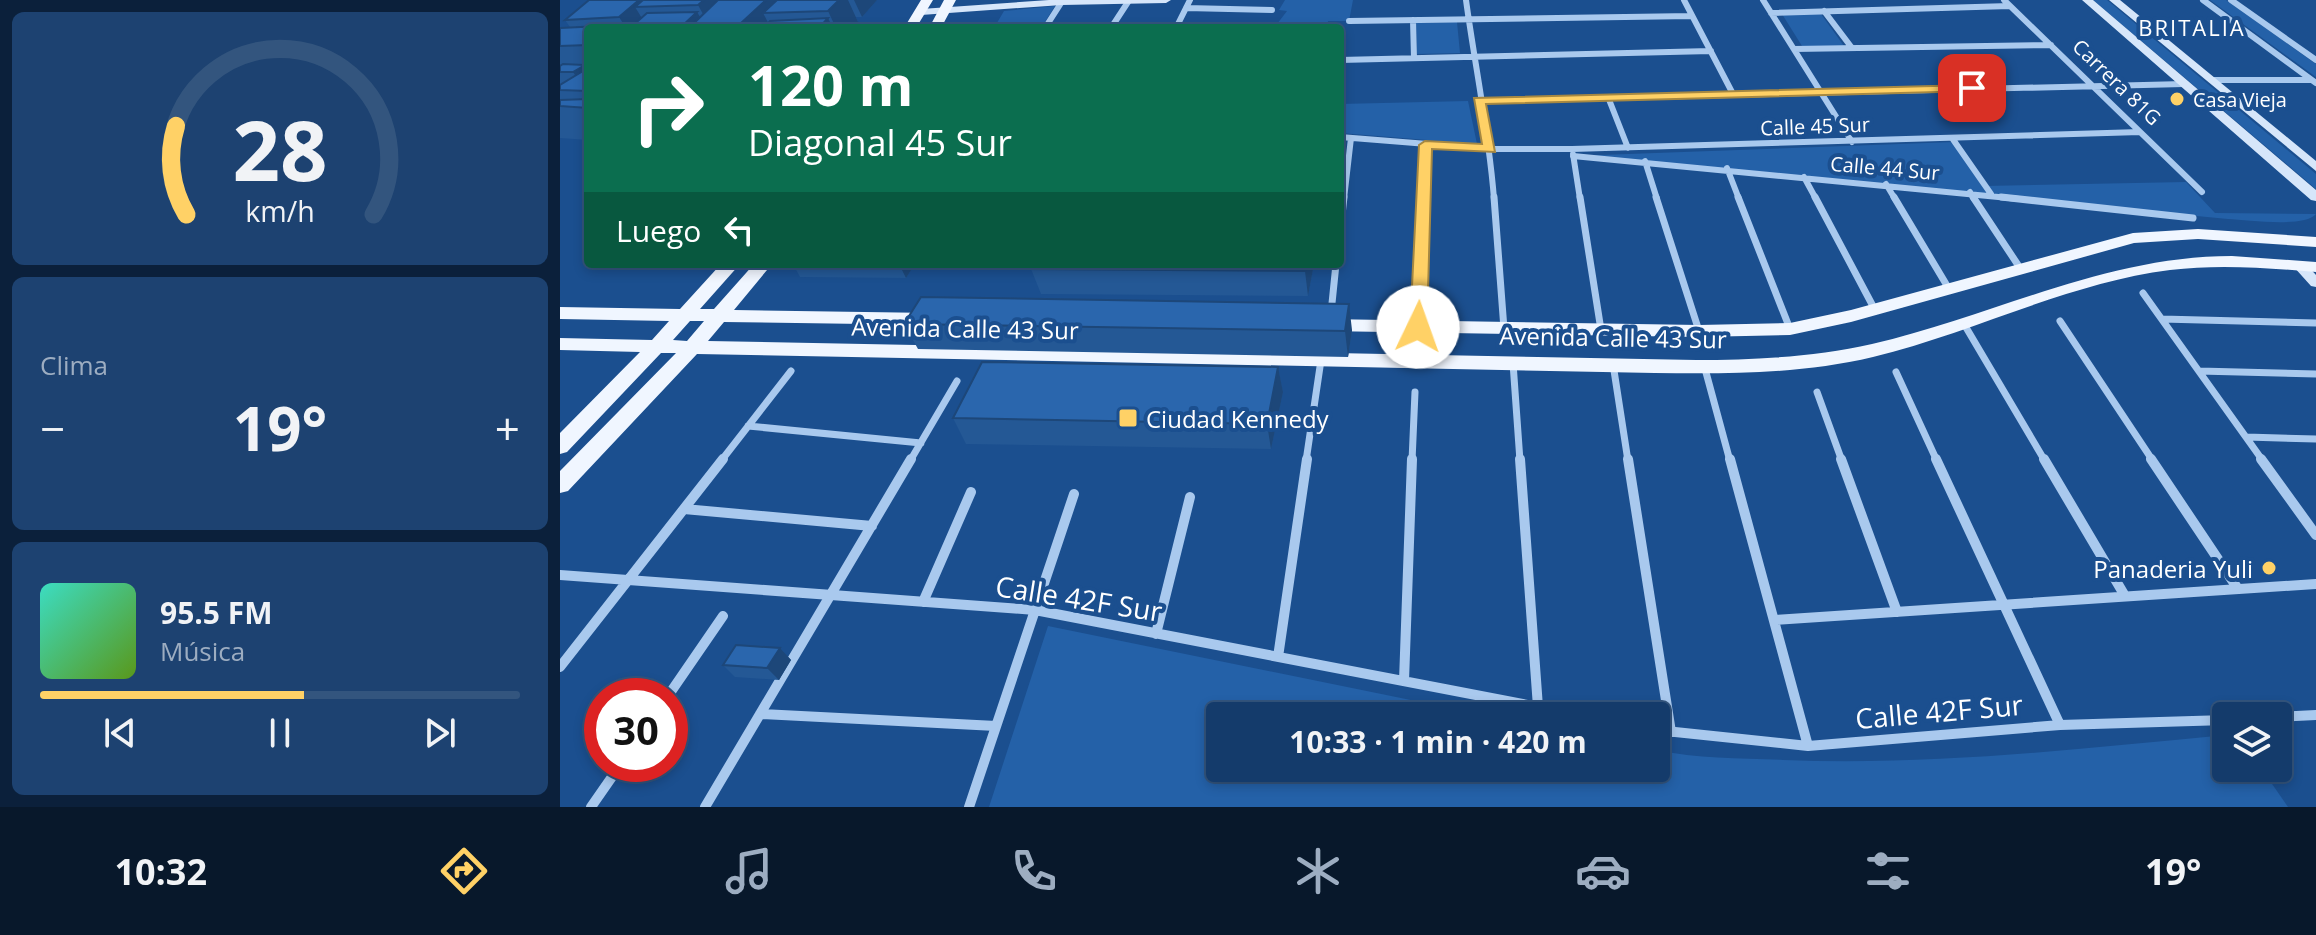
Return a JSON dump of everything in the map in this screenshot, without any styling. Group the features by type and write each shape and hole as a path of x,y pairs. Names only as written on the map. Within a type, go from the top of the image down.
{"main road":[{"path":"937,24 948,5"},
{"path":"913,24 924,6"},
{"name":"Avenida Calle 43 Sur","path":"1300,325 1699,331 1790,329 1875,310 2101,245 2156,236 2198,234 2316,242"},
{"name":"Avenida Calle 43 Sur","path":"560,344 1321,360 1704,365 1806,363 1964,324 2041,296 2149,268 2211,262 2308,267"},
{"path":"560,446 727,268"},
{"path":"560,485 692,348 760,268"},
{"name":"Avenida Calle 43 Sur","path":"560,313 945,319"}],"street":[{"path":"924,6 1166,0"},
{"path":"1178,24 1190,0"},
{"path":"1466,0 1479,101 1490,149 1504,329"},
{"path":"1684,0 1733,94"},
{"path":"1763,0 1852,142"},
{"name":"Carrera 81G","path":"2004,0 2202,192"},
{"path":"2087,0 2316,197"},
{"path":"2114,0 2316,167"},
{"path":"2203,0 2314,81"},
{"path":"2231,0 2315,59"},
{"path":"1048,24 1063,1"},
{"path":"1114,24 1134,1"},
{"path":"1771,13 2010,6"},
{"path":"1186,8 1272,10"},
{"path":"1824,11 1852,48"},
{"path":"1349,21 1692,16"},
{"path":"1413,20 1414,58"},
{"path":"1794,49 2051,45"},
{"path":"1344,60 1711,51"},
{"path":"2214,80 2314,81"},
{"path":"1479,101 2184,84"},
{"path":"1608,97 1628,148"},
{"name":"Calle 45 Sur","path":"1344,137 1573,153 1628,148 2140,132"},
{"path":"1344,198 1351,138"},
{"path":"1952,138 1992,195"},
{"path":"1418,327 1425,145"},
{"path":"1573,153 1601,330"},
{"name":"Calle 44 Sur","path":"1573,153 1970,192 2193,218"},
{"path":"1645,161 1699,331"},
{"path":"1727,168 1790,329"},
{"path":"1804,177 1875,310"},
{"path":"1886,184 1949,289"},
{"path":"1970,192 2020,268"},
{"path":"2308,267 2316,283"},
{"path":"1330,325 1336,268"},
{"path":"2143,293 2312,524 2316,535"},
{"path":"2162,319 2316,323"},
{"path":"2060,321 2238,589"},
{"path":"1964,324 2125,596"},
{"path":"1278,657 1321,360"},
{"path":"1513,362 1538,702"},
{"path":"1613,363 1671,732"},
{"path":"1704,365 1808,746"},
{"path":"560,667 791,371"},
{"path":"2199,371 2316,374"},
{"path":"1896,372 2060,725"},
{"path":"705,807 957,381"},
{"path":"1404,681 1415,392"},
{"path":"1817,392 1897,612"},
{"path":"748,426 921,443"},
{"path":"2246,437 2316,439"},
{"path":"923,602 971,492"},
{"path":"969,807 1074,494"},
{"path":"1156,634 1190,497"},
{"path":"684,509 872,526"},
{"name":"Calle 42F Sur","path":"560,575 1035,610 1512,702"},
{"path":"1774,620 2316,584"},
{"path":"680,678 723,616"},
{"path":"760,714 996,726"},
{"path":"2292,716 2316,715"},
{"name":"Calle 42F Sur","path":"1671,732 1808,746 2060,725 2212,720"},
{"path":"591,807 608,782"}],"shaded area":[{"path":"1285,0 1353,0 1349,21 1328,21 1328,24 1277,24 1287,11 1279,10"},
{"path":"2093,0 2107,0 2316,174 2316,189"},
{"path":"2210,0 2226,0 2316,64 2316,77"},
{"path":"1055,6 1044,24 996,24 1004,11"},
{"path":"1782,14 1821,14 1844,46 1802,46"},
{"path":"1457,22 1460,53 1417,54 1416,23"},
{"path":"1468,101 1477,144 1344,133 1344,104"},
{"path":"1954,142 1984,186 2186,182 2215,213 2316,214 2300,221 2248,221 1573,156"},
{"path":"1048,626 1420,702 1206,702 1206,782 1670,782 1670,752 1719,758 1894,761 2005,755 2212,736 2212,782 2271,782 2288,807 989,807"}],"building":[{"path":"589,0 639,0 619,17 565,20"},
{"path":"643,0 704,0 698,5 635,7"},
{"path":"718,0 766,0 740,24 693,24"},
{"path":"777,0 839,0 828,11 763,13"},
{"path":"697,12 684,24 635,24 647,13"},
{"path":"828,18 823,24 767,24 770,21"},
{"path":"584,27 584,45 560,46 560,28"},
{"path":"584,65 573,72 560,72 560,66"},
{"path":"584,70 584,91 560,90 560,85"},
{"path":"584,99 584,108 560,106 560,100"},
{"path":"1032,268 1305,268 1305,271"},
{"path":"921,297 1349,304 1345,331 904,324"},
{"path":"982,362 1278,367 1267,424 953,418"},
{"path":"736,645 780,648 767,668 723,665"}],"place":[{"name":"Casa Vieja","path":"2177,99"},
{"name":"Ciudad Kennedy","path":"1128,418"},
{"name":"Panaderia Yuli","path":"2269,568"}],"district":[{"name":"BRITALIA","path":"2192,27"}],"route":[{"path":"1418,327 1425,145 1490,149 1479,101 1972,88"}]}
